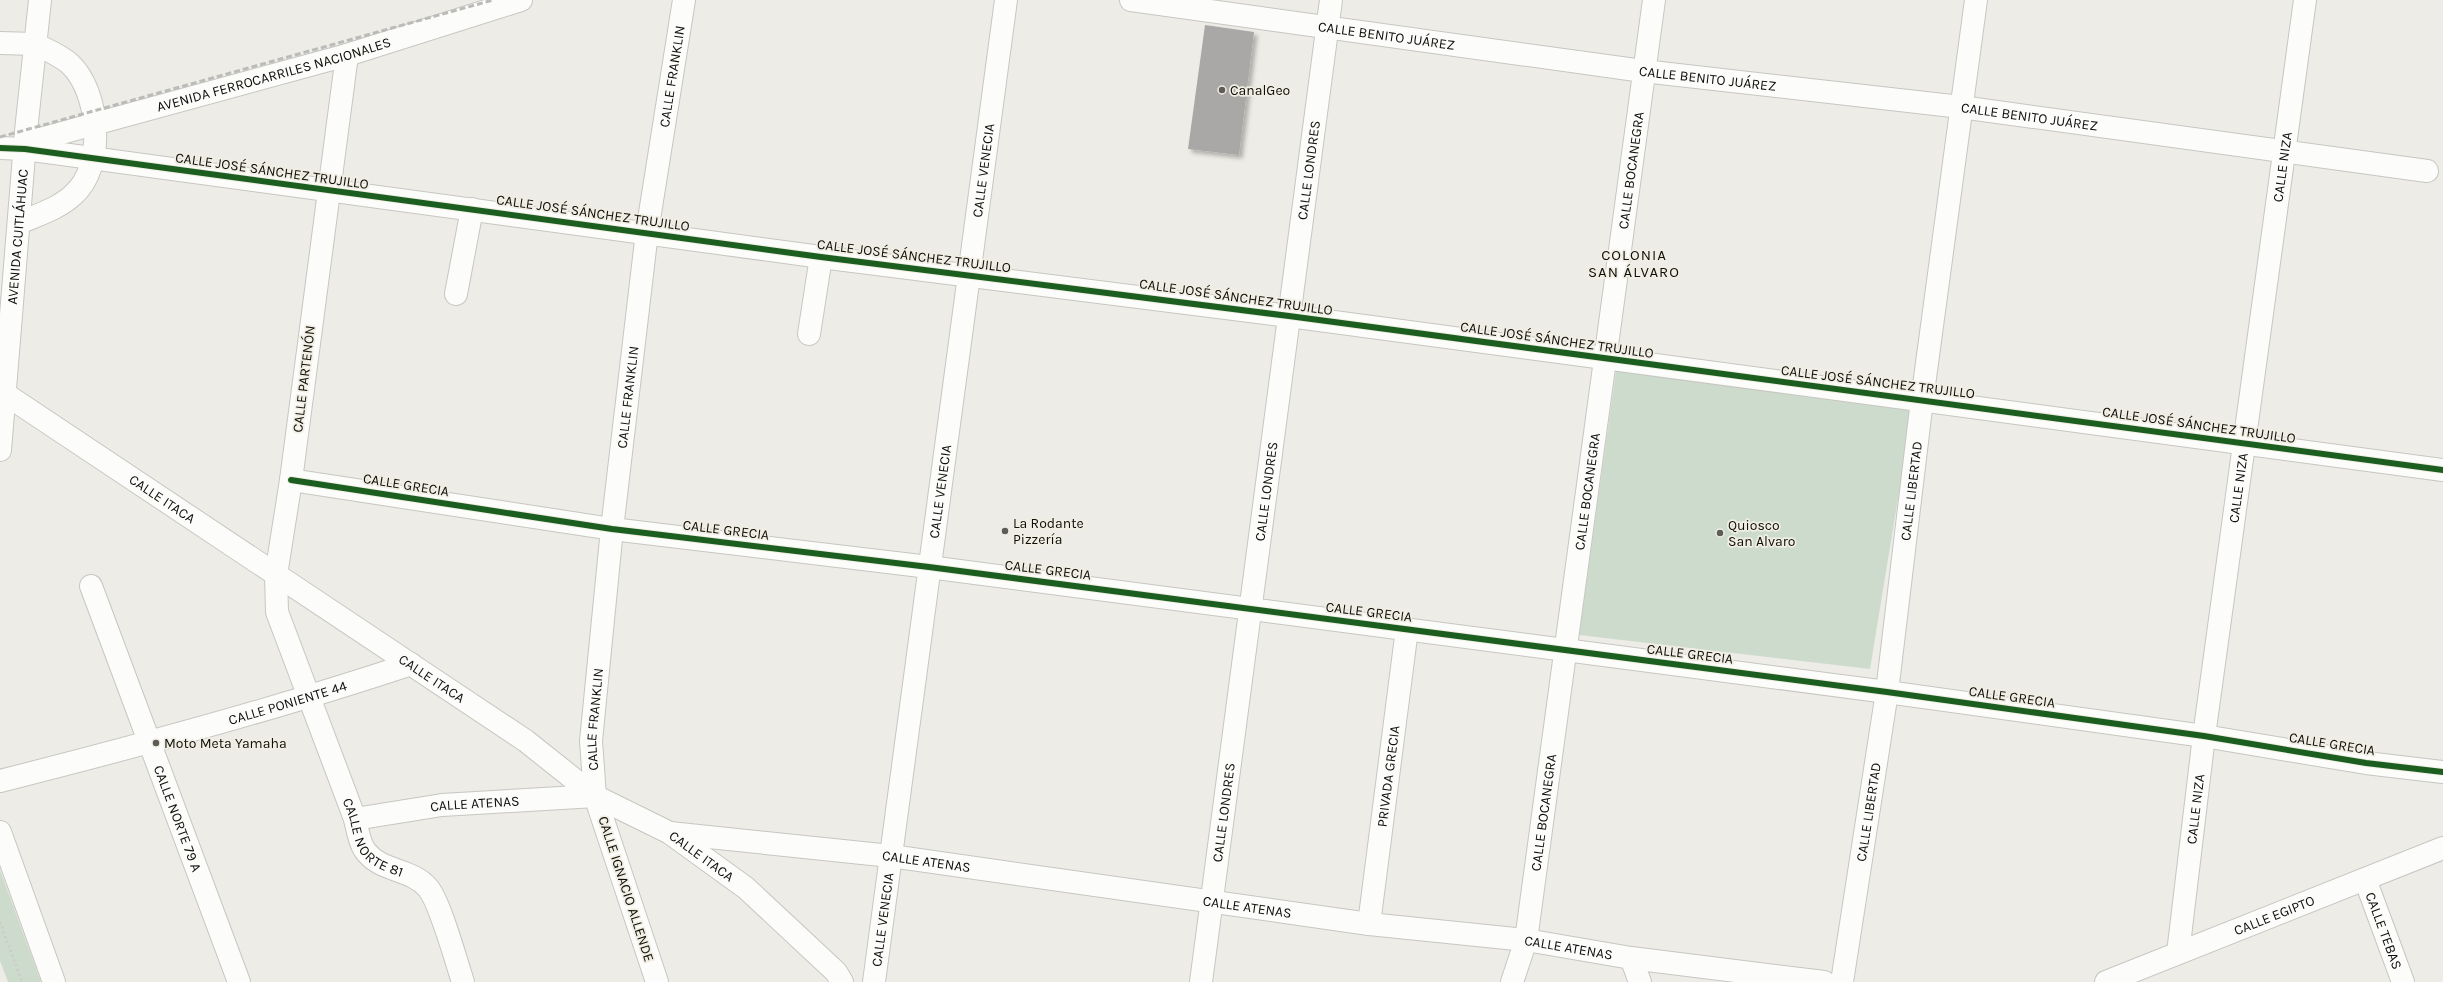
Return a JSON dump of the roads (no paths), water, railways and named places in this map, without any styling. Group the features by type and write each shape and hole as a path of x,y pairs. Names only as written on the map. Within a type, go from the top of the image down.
{"street":[{"name":"AVENIDA CUITLÁHUAC","path":"0,450 25,146 40,0"},
{"name":"AVENIDA FERROCARRILES NACIONALES","path":"25,146 94,124 347,55 521,0"},
{"name":"CALLE FRANKLIN","path":"595,796 591,741 612,529 647,232 684,0"},
{"name":"CALLE VENECIA","path":"874,982 1006,0"},
{"name":"CALLE BENITO JUÁREZ","path":"1131,0 1327,26 1642,71 1961,107 2286,150 2428,171"},
{"name":"CALLE LONDRES","path":"1201,982 1249,609 1331,0"},
{"name":"CALLE BOCANEGRA","path":"1512,982 1526,940 1642,71 1654,0"},
{"name":"CALLE LIBERTAD","path":"1842,982 1887,692 1922,400 1976,0"},
{"name":"CALLE NIZA","path":"2178,953 2204,736 2286,150 2305,0"},
{"path":"0,43 35,44 55,53 70,64 80,78 89,99 94,124 94,160 86,180 74,195 57,207 19,223"},
{"name":"CALLE PARTENÓN","path":"308,698 277,612 276,575 291,480 347,55"},
{"path":"0,148 25,146"},
{"name":"CALLE JOSÉ SÁNCHEZ TRUJILLO","path":"25,146 94,160 647,232 821,257 968,274 1289,316 2443,470"},
{"path":"456,294 472,209"},
{"path":"809,334 821,257"},
{"name":"CALLE ITACA","path":"5,394 526,741 595,796 670,833 746,888 836,972 842,982"},
{"name":"CALLE GRECIA","path":"291,480 612,529 929,567 1887,692 2204,736 2366,763 2443,772"},
{"name":"CALLE NORTE 79 A","path":"91,586 239,982"},
{"name":"PRIVADA GRECIA","path":"1370,924 1408,629"},
{"name":"CALLE PONIENTE 44","path":"0,781 150,743 308,698 411,664"},
{"name":"CALLE NORTE 81","path":"308,698 355,820 363,847 373,860 385,867 417,878 429,889 437,905 463,982"},
{"name":"CALLE ATENAS","path":"355,820 442,805 595,796"},
{"name":"CALLE IGNACIO ALLENDE","path":"595,796 657,982"},
{"path":"0,832 54,982"},
{"name":"CALLE ATENAS","path":"670,833 891,856 1211,900 1370,924 1526,940 1631,958 1824,982"},
{"name":"CALLE EGIPTO","path":"2106,982 2443,848"},
{"name":"CALLE TEBAS","path":"2365,879 2403,982"},
{"path":"1631,958 1640,982"}],"railway":[{"path":"0,137 493,0"}],"place":[{"name":"CanalGeo","path":"1222,90"},
{"name":"La Rodante Pizzería","path":"1005,531"},
{"name":"Quiosco San Alvaro","path":"1720,533"},
{"name":"Moto Meta Yamaha","path":"156,743"}],"district":[{"name":"COLONIA SAN ÁLVARO","path":"1634,264"}]}
